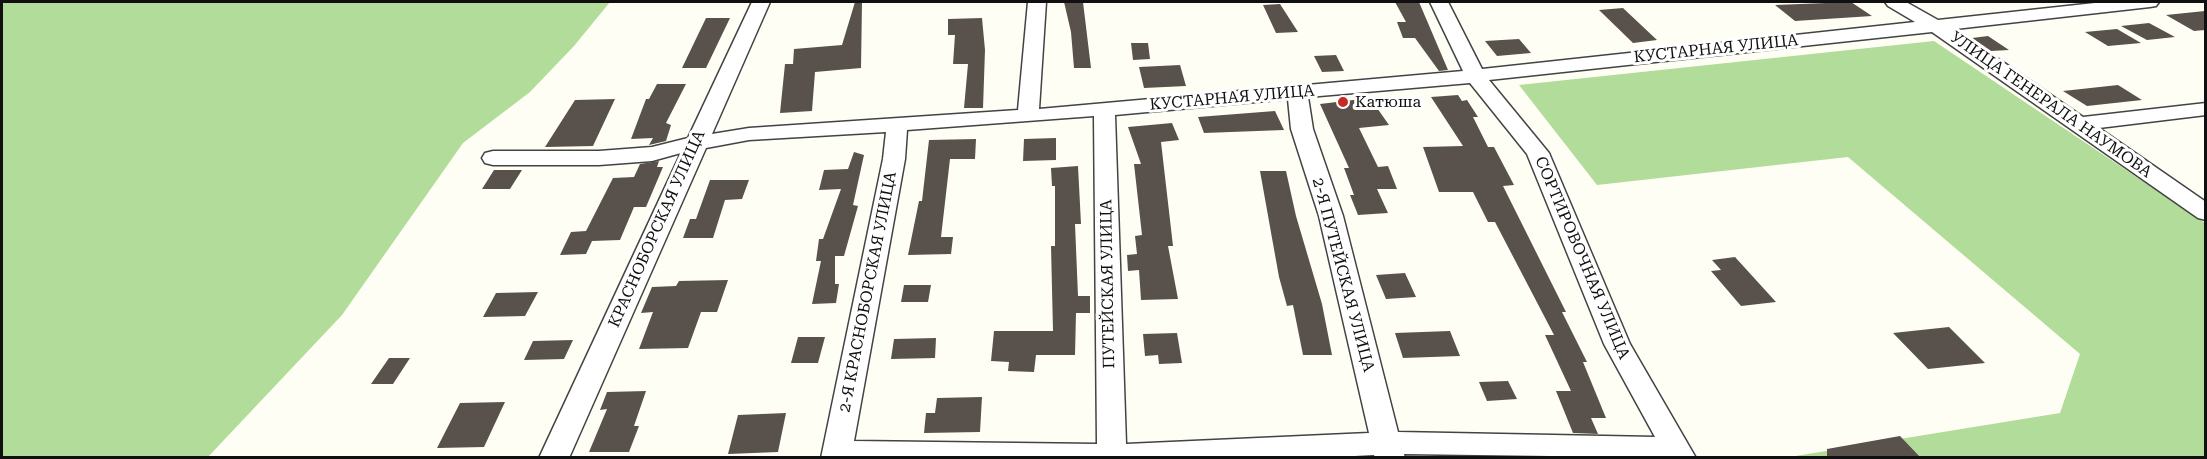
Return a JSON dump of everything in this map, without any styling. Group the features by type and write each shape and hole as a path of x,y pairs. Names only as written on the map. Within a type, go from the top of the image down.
{"street":[{"name":"КРАСНОБОРСКАЯ УЛИЦА","path":"554,458 695,143 761,2"},
{"path":"1028,117 1037,2"},
{"name":"СОРТИРОВОЧНАЯ УЛИЦА","path":"1439,2 1475,76 1538,153 1617,344 1678,453"},
{"name":"УЛИЦА ГЕНЕРАЛА НАУМОВА","path":"1894,2 1931,26 1950,34 2205,213"},
{"name":"КУСТАРНАЯ УЛИЦА","path":"493,158 598,158 652,154 695,143 749,134 1028,117 1475,76 2150,2"},
{"name":"2-Я ПУТЕЙСКАЯ УЛИЦА","path":"1297,92 1302,129 1331,216 1388,450"},
{"path":"2080,124 2205,109"},
{"name":"ПУТЕЙСКАЯ УЛИЦА","path":"1104,110 1112,457"},
{"name":"2-Я КРАСНОБОРСКАЯ УЛИЦА","path":"836,455 894,159 897,126"},
{"path":"836,455 1112,457 1388,450 1678,453"}],"green space":[{"path":"2,2 610,2 574,46 530,92 463,143 342,315 207,458 2,457"},
{"path":"1934,41 2205,223 2205,457 1789,457 2060,413 2080,354 1848,157 1597,185 1519,85"}],"building":[{"path":"855,2 862,2 861,68 815,72 812,111 780,113 785,64 793,64 794,49 842,45"},
{"path":"1064,2 1083,2 1091,68 1074,68 1071,32"},
{"path":"1395,2 1419,2 1448,70 1439,71 1415,38 1403,38 1397,22 1406,22"},
{"path":"1851,2 1872,16 1795,21 1775,5"},
{"path":"1280,4 1298,32 1276,33 1263,5"},
{"path":"1623,8 1657,40 1633,43 1599,10"},
{"path":"2205,11 2205,30 2194,31 2166,15"},
{"path":"706,18 730,18 706,68 682,68"},
{"path":"982,18 985,50 983,108 964,108 968,64 953,64 955,35 948,35 948,19"},
{"path":"2149,23 2175,37 2147,40 2121,26"},
{"path":"2117,29 2141,43 2108,46 2085,32"},
{"path":"1988,36 2009,50 1991,51 1972,38"},
{"path":"1519,39 1531,53 1497,56 1485,41"},
{"path":"1131,43 1148,43 1150,59 1133,60"},
{"path":"1336,55 1344,71 1322,72 1314,56"},
{"path":"1180,65 1186,86 1144,88 1139,67"},
{"path":"657,84 686,84 666,123 671,125 666,141 649,145 653,138 631,139 646,99 649,99"},
{"path":"2118,85 2142,100 2087,106 2063,91"},
{"path":"1458,95 1462,101 1467,100 1478,117 1473,117 1488,147 1494,147 1514,185 1503,186 1566,312 1562,312 1587,362 1583,362 1606,418 1591,418 1598,434 1573,433 1556,391 1571,391 1545,335 1554,335 1495,222 1488,222 1473,192 1439,192 1423,147 1463,146 1431,97"},
{"path":"1370,98 1389,125 1359,128 1378,167 1388,166 1397,189 1377,189 1388,213 1358,215 1350,195 1354,195 1344,168 1349,168 1320,104"},
{"path":"615,99 593,146 545,147 575,100"},
{"path":"1275,111 1284,130 1204,133 1198,117"},
{"path":"1172,123 1179,140 1161,142 1173,246 1168,246 1178,299 1141,300 1139,270 1128,271 1127,255 1137,254 1135,236 1142,235 1134,164 1141,164 1128,127"},
{"path":"1056,138 1056,160 1023,161 1024,139"},
{"path":"976,139 975,159 950,159 941,237 953,237 951,254 908,255 919,201 922,201 929,140"},
{"path":"854,152 864,155 853,205 858,206 844,256 835,256 835,284 839,284 836,303 812,304 821,261 816,261 819,239 823,239 841,189 819,190 824,170 848,169"},
{"path":"659,161 657,167 663,167 646,207 634,207 620,240 592,241 586,254 560,255 571,232 586,231 613,178 634,177 640,164"},
{"path":"1078,166 1081,224 1075,224 1078,296 1090,296 1090,313 1076,313 1075,355 1036,355 1034,372 1008,371 1009,362 991,361 994,331 1053,331 1051,246 1055,246 1055,186 1052,186 1051,168"},
{"path":"494,170 522,170 510,189 482,189"},
{"path":"1260,171 1286,171 1296,216 1322,304 1332,355 1303,355 1293,305 1287,306 1279,277"},
{"path":"710,180 749,180 742,199 725,200 713,238 683,238 690,219 696,219"},
{"path":"1735,257 1776,302 1741,306 1711,271 1721,270 1712,260"},
{"path":"1405,273 1416,297 1386,299 1376,275"},
{"path":"728,280 717,312 701,312 688,348 639,349 653,312 641,313 652,287 676,286 679,281"},
{"path":"904,285 931,285 928,302 901,302"},
{"path":"538,292 525,316 483,317 496,293"},
{"path":"1949,327 1985,363 1928,369 1893,333"},
{"path":"1450,331 1460,356 1403,358 1395,333"},
{"path":"1177,333 1182,363 1159,364 1158,355 1145,356 1143,334"},
{"path":"798,337 825,337 818,363 791,363"},
{"path":"936,338 935,358 891,359 894,339"},
{"path":"573,340 564,359 524,360 533,341"},
{"path":"389,358 410,358 393,384 371,384"},
{"path":"1508,381 1517,399 1487,401 1479,382"},
{"path":"646,391 634,426 639,426 629,452 589,452 607,409 600,410 607,392"},
{"path":"982,397 980,432 924,433 926,413 935,413 937,398"},
{"path":"505,402 484,447 437,448 460,403"},
{"path":"786,413 778,452 728,454 738,415"},
{"path":"1900,436 1921,458 1827,458 1827,449"}],"place":[{"name":"Катюша","path":"1343,102"}]}
